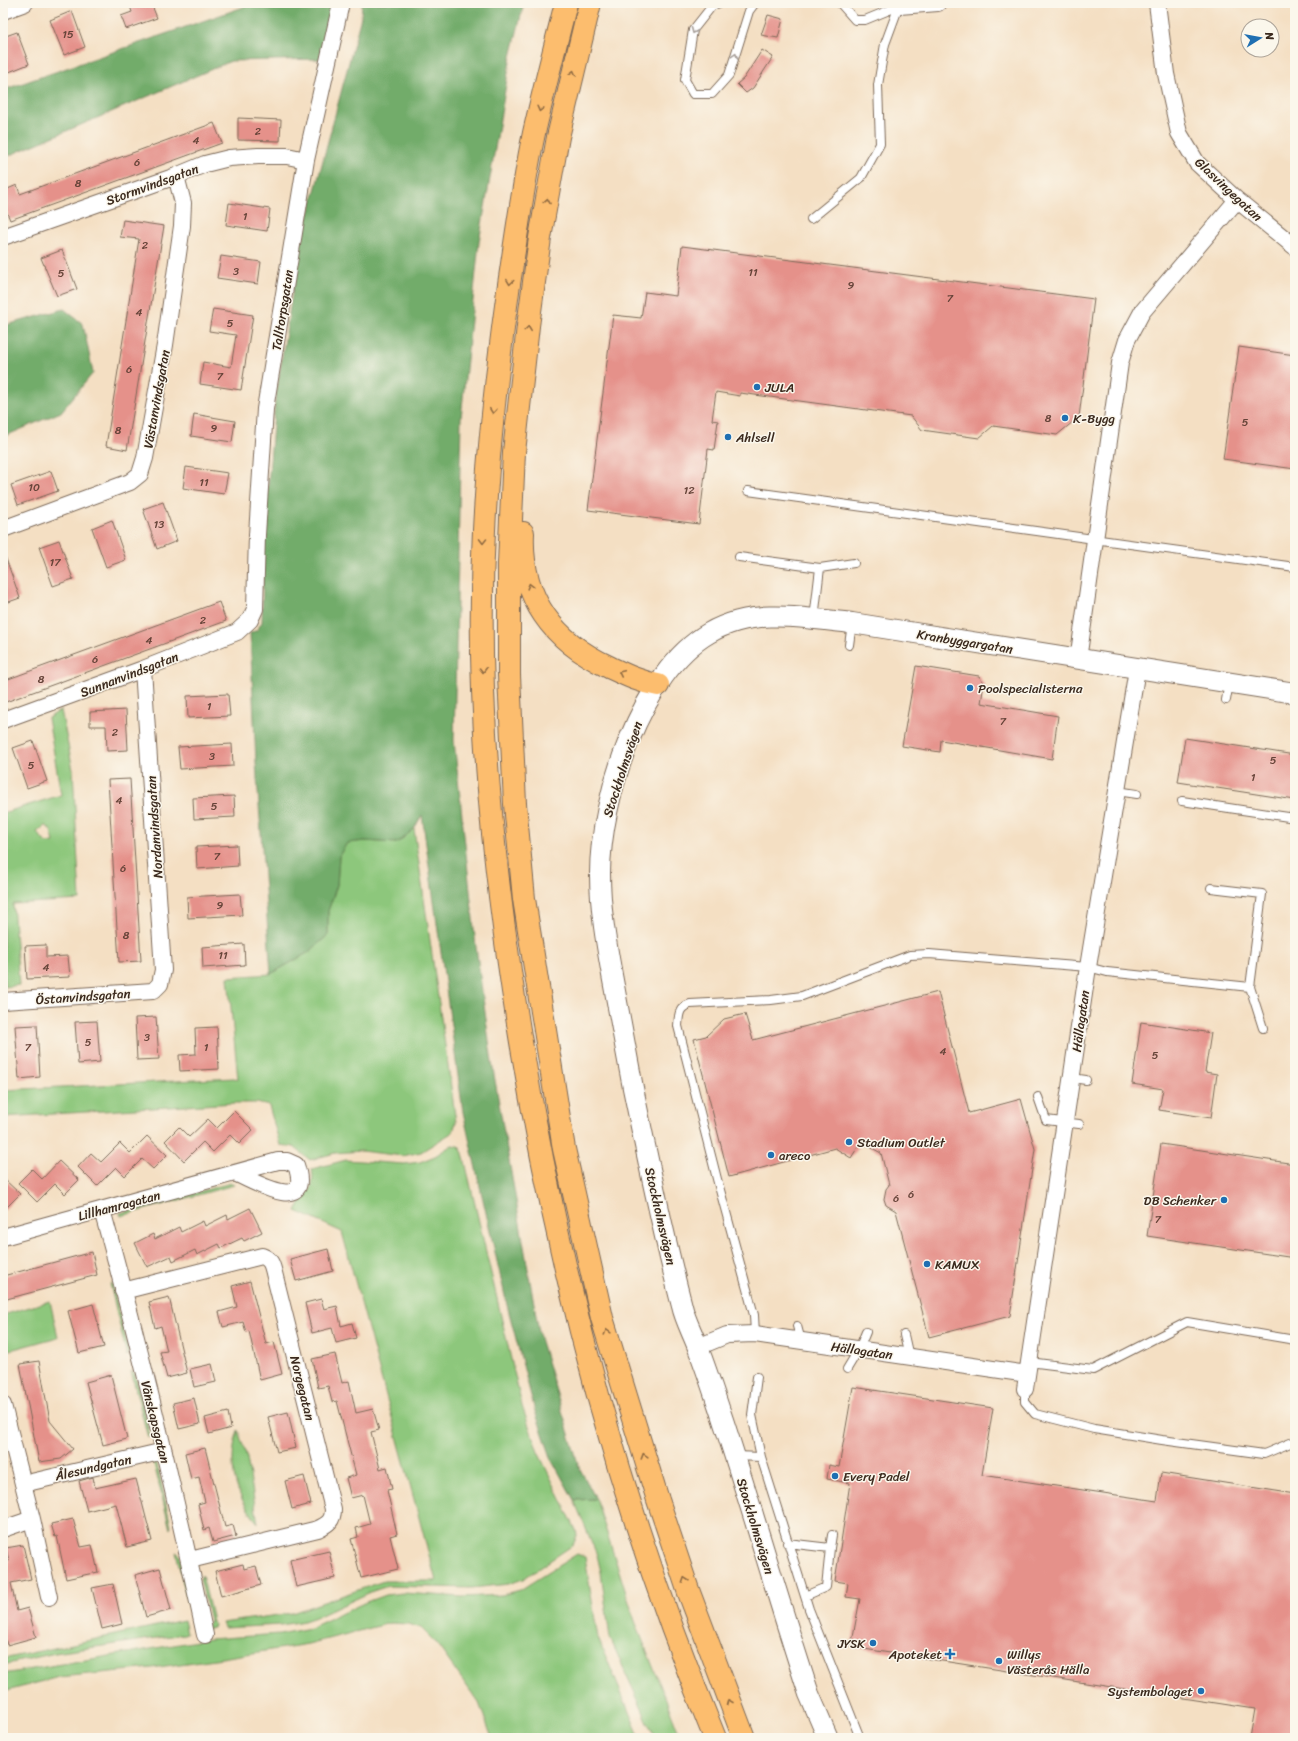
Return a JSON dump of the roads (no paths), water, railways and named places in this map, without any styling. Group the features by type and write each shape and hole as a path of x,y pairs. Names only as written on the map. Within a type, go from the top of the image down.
{"highway":[{"path":"566,3 534,134 515,243 496,375 483,556 482,667 488,795 506,946 530,1094 563,1258 608,1434 644,1547 677,1642 715,1738"},
{"path":"590,3 558,137 540,238 514,452 509,564 509,675 515,804 524,898 564,1149 602,1318 663,1515 696,1613 744,1738"},
{"path":"523,368 532,389 523,540 525,567 532,593 550,623 562,637 575,648 598,662 640,682 658,685"}],"street":[{"path":"3,11 25,3"},
{"name":"Talltorpsgatan","path":"250,620 255,609 257,535 265,409 306,160 341,3"},
{"path":"899,6 938,3"},
{"name":"Glasvingegatan","path":"1157,3 1166,74 1179,133 1197,163 1237,200 1295,246"},
{"name":"Stormvindsgatan","path":"3,237 176,176 205,164 229,158 287,156 306,160"},
{"name":"Västanvindsgatan","path":"3,529 130,482 140,474 146,458 165,345 182,226 183,203 176,176"},
{"path":"1078,660 1120,363 1127,340 1142,312 1237,200"},
{"name":"Kranbyggargatan","path":"658,685 671,666 690,646 711,631 744,619 768,615 788,615 852,623 1137,669 1227,692 1295,693"},
{"name":"Sunnanvindsgatan","path":"3,720 143,669 237,632 250,620"},
{"name":"Nordanvindsgatan","path":"143,669 164,970 160,984"},
{"name":"Hällagatan","path":"698,1347 727,1335 799,1334 859,1349 1027,1375 1079,1079 1074,1026 1088,967 1137,669"},
{"name":"Stockholmsvägen","path":"658,685 638,719 622,761 605,818 600,874 602,907 624,1040 646,1151 683,1310 698,1347 735,1456 778,1600 809,1694 828,1738"},
{"name":"Östanvindsgatan","path":"3,1001 153,991 160,984"},
{"name":"Lillhamragatan","path":"3,1237 235,1173"},
{"name":"Vänskapsgatan","path":"102,1210 164,1450 190,1560 205,1635"},
{"name":"Norgegatan","path":"123,1291 262,1256 268,1258 274,1273 333,1509 333,1518 328,1525 318,1529 190,1560"},
{"path":"3,1405 32,1519 49,1597"},
{"name":"Ålesundgatan","path":"23,1484 164,1450"},
{"path":"3,1529 32,1519"}],"lane":[{"path":"719,3 712,6 693,30 685,80 694,94 712,94 729,75 750,11 755,3"},
{"path":"840,3 855,20 865,20 899,6"},
{"path":"811,219 861,178 880,144 878,85 885,44 899,6"},
{"path":"748,491 1295,567"},
{"path":"739,557 820,568 854,563"},
{"path":"814,619 820,568"},
{"path":"849,645 852,623"},
{"path":"1117,790 1137,794"},
{"path":"1182,800 1295,818"},
{"path":"1211,888 1262,894 1250,987 1263,1028"},
{"path":"756,1334 754,1315 678,1026 679,1011 683,1006 690,1004 771,1000 802,996 910,955 929,954 1088,967 1107,972 1250,987"},
{"path":"1038,1097 1046,1120 1072,1123"},
{"path":"1295,1340 1187,1322 1093,1370 1027,1375 1025,1402 1035,1414 1094,1429 1264,1454 1295,1441"},
{"path":"847,1369 859,1349 866,1332"},
{"path":"904,1335 909,1357"},
{"path":"757,1377 752,1415 761,1457 805,1596 860,1738"},
{"path":"735,1456 761,1457"},
{"path":"805,1596 826,1587 832,1535"},
{"path":"787,1543 830,1548"}],"place":[{"name":"JULA","path":"757,387"},
{"name":"K-Bygg","path":"1065,418"},
{"name":"Ahlsell","path":"728,437"},
{"name":"Poolspecialisterna","path":"970,688"},
{"name":"Stadium Outlet","path":"849,1142"},
{"name":"areco","path":"771,1155"},
{"name":"DB Schenker","path":"1224,1200"},
{"name":"KAMUX","path":"927,1264"},
{"name":"Every Padel","path":"835,1476"},
{"name":"JYSK","path":"873,1643"},
{"name":"Apoteket","path":"950,1654"},
{"name":"Willys Västerås Hälla","path":"999,1661"},
{"name":"Systembolaget","path":"1201,1691"}]}
